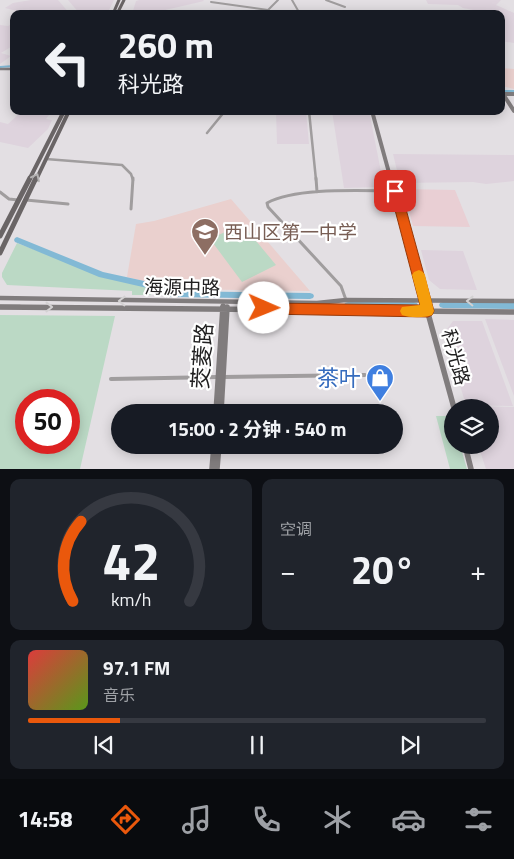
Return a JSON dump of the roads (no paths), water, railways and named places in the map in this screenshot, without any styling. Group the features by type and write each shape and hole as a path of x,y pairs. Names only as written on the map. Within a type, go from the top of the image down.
{"main road":[{"path":"505,98 514,112"},
{"path":"0,236 2,226 18,200 62,115"},
{"path":"0,253 67,115"},
{"name":"科光路","path":"373,115 452,399"},
{"name":"海源中路","path":"0,298 514,312"},
{"name":"海源中路","path":"0,307 225,305 317,303 346,300 514,302"},
{"name":"茭菱路","path":"221,404 225,305"},
{"name":"茭菱路","path":"217,404 221,377"},
{"path":"212,469 213,454"},
{"path":"217,469 218,454"},
{"path":"467,454 471,469"}],"street":[{"path":"268,10 278,0"},
{"path":"326,0 346,7"},
{"path":"211,2 261,10"},
{"path":"207,133 222,115"},
{"path":"309,115 317,192"},
{"path":"46,159 122,165 130,170 133,176 131,209"},
{"path":"346,300 341,286 268,208 267,203 274,198 317,192 395,191"},
{"path":"0,192 9,199 18,200"},
{"path":"25,200 68,204"},
{"path":"111,379 365,375"}],"waterway":[{"path":"0,67 10,66"},
{"path":"505,91 514,91"},
{"path":"17,240 102,275 158,287 171,294 310,296"},
{"path":"348,305 414,305"},
{"path":"443,305 514,306"}],"place":[{"name":"西山区第一中学","path":"205,256"},
{"name":"茶叶","path":"380,402"}]}
